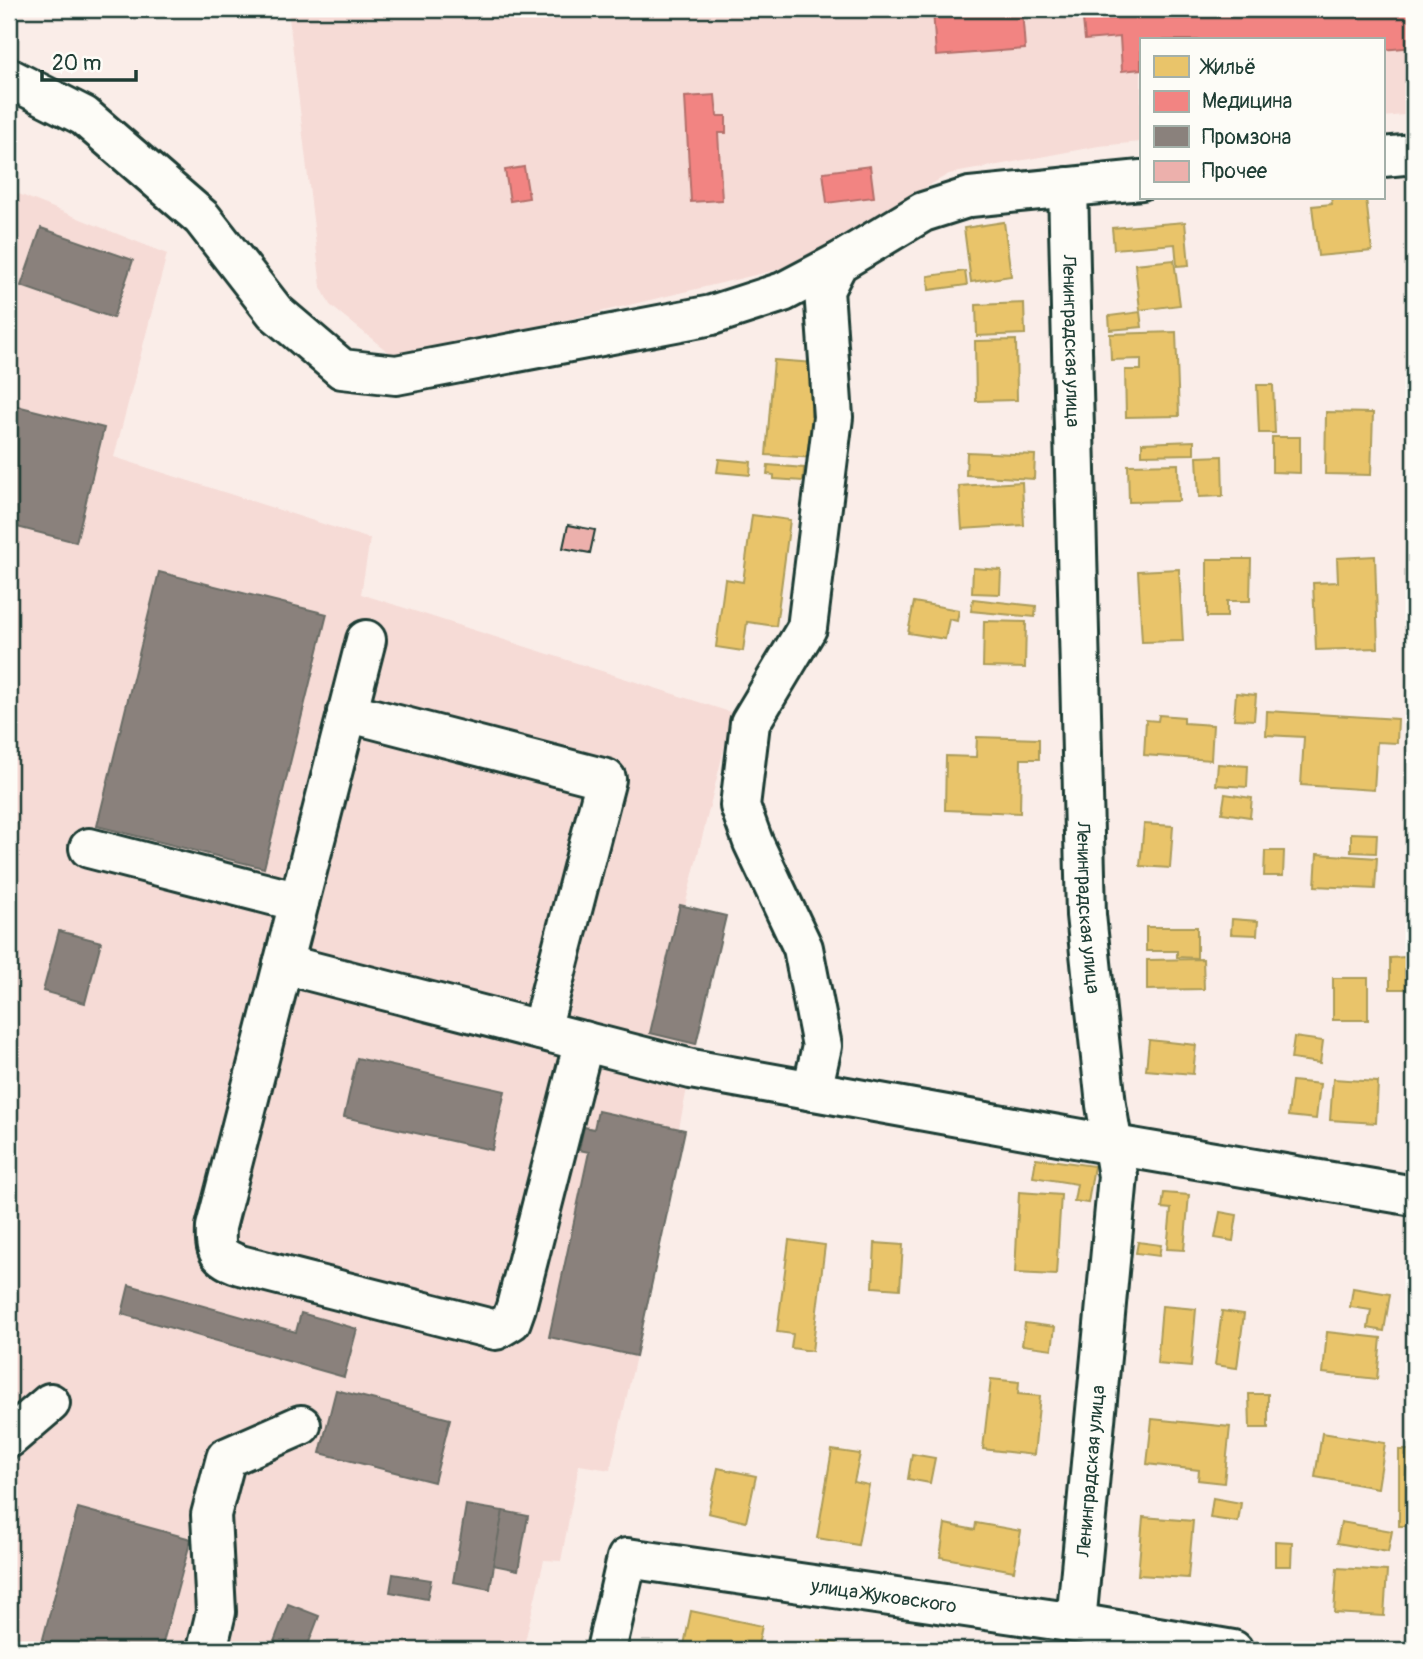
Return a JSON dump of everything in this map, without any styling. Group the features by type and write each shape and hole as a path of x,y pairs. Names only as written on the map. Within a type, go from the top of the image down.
{"street":[{"path":"9,78 84,116 192,209 202,218 275,312 342,369 396,375 712,315 783,292 838,263 923,212 970,197 1140,180"},
{"path":"1384,157 1414,154"},
{"name":"Ленинградская улица","path":"1068,187 1086,915 1106,1105 1118,1176 1076,1623"},
{"path":"812,1091 822,1046 803,948 753,842 740,806 750,723 807,628 833,417 824,290 838,263"},
{"path":"366,640 216,1227 215,1246 224,1260 496,1330 511,1321 520,1293 584,1041"},
{"path":"347,712 606,779 541,1030"},
{"path":"89,848 299,902"},
{"path":"283,964 691,1069 1414,1196"},
{"path":"9,1438 50,1403"},
{"path":"207,1650 216,1612 211,1515 226,1458 301,1425"},
{"name":"улица Жуковского","path":"606,1650 627,1558 1076,1623 1234,1650"}],"shaded area":[{"path":"288,9 1414,9 1414,114 1384,117 1384,38 1140,38 1140,142 1099,146 949,174 785,268 398,360 330,305 321,287"},
{"path":"9,190 167,254 114,457 370,539 361,594 733,713 685,906 726,916 696,1044 679,1128 685,1130 636,1356 610,1470 579,1465 561,1561 544,1560 523,1650 9,1650"}],"building: Жильё":[{"path":"1331,200 1366,200 1372,251 1318,256 1312,206 1332,204"},
{"path":"1004,222 1011,276 971,282 964,228"},
{"path":"1185,222 1189,265 1177,266 1175,244 1114,249 1112,228"},
{"path":"1174,260 1180,305 1140,310 1135,264"},
{"path":"965,271 967,285 929,290 928,276"},
{"path":"1024,303 1025,334 977,336 976,305"},
{"path":"1140,312 1142,327 1110,330 1109,316"},
{"path":"1176,332 1179,416 1126,417 1125,370 1141,370 1141,359 1111,360 1110,334"},
{"path":"1016,340 1017,400 976,401 975,341"},
{"path":"774,360 815,363 811,415 821,415 817,458 766,455"},
{"path":"1257,385 1273,385 1275,433 1259,433"},
{"path":"1326,412 1373,413 1371,475 1325,474"},
{"path":"1272,437 1300,437 1300,473 1272,472"},
{"path":"1194,441 1194,454 1142,455 1142,443"},
{"path":"967,452 1035,455 1034,479 966,475"},
{"path":"1222,456 1223,496 1199,497 1197,457"},
{"path":"719,459 751,462 750,475 717,472"},
{"path":"1178,464 1179,501 1129,502 1128,465"},
{"path":"768,465 804,468 803,481 774,479 774,475 767,474"},
{"path":"1022,482 1024,525 962,529 959,486"},
{"path":"752,515 790,520 776,626 747,622 743,651 716,647 725,579 743,582"},
{"path":"1375,556 1378,648 1316,650 1313,583 1338,582 1337,558"},
{"path":"1207,559 1251,559 1250,601 1227,601 1227,617 1207,617"},
{"path":"973,568 1001,570 1000,594 972,593"},
{"path":"1179,569 1183,641 1142,642 1138,571"},
{"path":"973,599 1036,606 1035,617 971,611"},
{"path":"914,602 959,610 957,621 949,619 945,639 908,633"},
{"path":"984,621 1026,622 1025,668 983,667"},
{"path":"1236,693 1256,695 1254,720 1234,719"},
{"path":"1267,711 1398,719 1397,743 1377,742 1374,790 1301,785 1304,737 1266,735"},
{"path":"1159,715 1184,717 1184,723 1213,725 1211,760 1144,755 1146,720 1158,721"},
{"path":"977,737 1039,739 1039,759 1021,759 1020,813 945,810 946,756 976,757"},
{"path":"1218,764 1248,766 1247,787 1216,785"},
{"path":"1225,794 1252,798 1250,817 1222,813"},
{"path":"1144,824 1173,826 1170,868 1140,866"},
{"path":"1351,833 1377,834 1376,853 1351,852"},
{"path":"1265,851 1284,851 1283,876 1264,876"},
{"path":"1317,854 1377,858 1375,889 1315,886"},
{"path":"1232,919 1258,921 1257,935 1231,934"},
{"path":"1146,927 1197,927 1197,958 1177,957 1177,951 1146,951"},
{"path":"1405,957 1406,989 1390,989 1390,958"},
{"path":"1203,959 1204,989 1147,990 1147,960"},
{"path":"1333,978 1368,978 1368,1020 1333,1020"},
{"path":"1294,1037 1323,1041 1320,1063 1291,1059"},
{"path":"1149,1040 1196,1045 1193,1074 1146,1070"},
{"path":"1333,1079 1378,1082 1376,1123 1330,1120"},
{"path":"1292,1081 1320,1084 1316,1119 1288,1116"},
{"path":"1036,1158 1094,1166 1088,1203 1074,1201 1077,1184 1033,1177"},
{"path":"1019,1192 1061,1195 1056,1275 1015,1273"},
{"path":"1164,1193 1189,1195 1184,1250 1167,1249 1171,1209 1162,1208"},
{"path":"1220,1212 1237,1215 1233,1241 1215,1238"},
{"path":"789,1240 825,1245 812,1351 791,1348 793,1334 777,1332"},
{"path":"1138,1242 1161,1245 1159,1256 1136,1253"},
{"path":"875,1243 903,1245 900,1289 873,1287"},
{"path":"1353,1288 1390,1294 1384,1331 1368,1328 1371,1310 1350,1307"},
{"path":"1162,1306 1196,1309 1191,1367 1157,1364"},
{"path":"1222,1311 1244,1314 1237,1368 1215,1365"},
{"path":"1025,1323 1055,1327 1052,1349 1022,1345"},
{"path":"1327,1332 1381,1338 1377,1379 1323,1373"},
{"path":"991,1379 1019,1382 1018,1394 1040,1396 1034,1455 983,1449"},
{"path":"1249,1394 1268,1394 1268,1428 1250,1428"},
{"path":"1152,1419 1230,1427 1224,1483 1198,1480 1199,1470 1147,1464"},
{"path":"1322,1433 1385,1443 1378,1488 1315,1477"},
{"path":"832,1450 860,1454 854,1482 869,1485 858,1545 817,1538"},
{"path":"1399,1450 1414,1450 1414,1526 1399,1526"},
{"path":"912,1454 935,1458 930,1483 908,1479"},
{"path":"718,1468 756,1476 746,1522 708,1513"},
{"path":"1213,1498 1241,1503 1238,1522 1210,1518"},
{"path":"1143,1517 1193,1521 1188,1578 1138,1575"},
{"path":"1341,1522 1392,1531 1388,1552 1337,1543"},
{"path":"976,1523 1021,1531 1014,1571 940,1557 945,1524 975,1530"},
{"path":"1275,1541 1292,1542 1291,1566 1275,1566"},
{"path":"1337,1568 1387,1571 1384,1616 1334,1613"},
{"path":"691,1611 762,1626 757,1650 683,1650"},
{"path":"818,1640 836,1643 835,1650 817,1650"}],"building: Медицина":[{"path":"933,9 1022,9 1025,49 936,56"},
{"path":"1082,9 1414,9 1414,47 1384,50 1384,38 1140,38 1140,69 1122,71 1120,37 1085,40"},
{"path":"715,95 717,116 726,116 726,133 718,133 722,200 691,202 685,97"},
{"path":"870,166 874,197 827,203 823,172"},
{"path":"524,167 529,198 510,201 505,170"}],"building: Промзона":[{"path":"41,228 133,260 113,318 21,286"},
{"path":"9,404 104,428 76,542 9,525"},
{"path":"159,572 327,614 264,868 97,826"},
{"path":"680,905 726,916 696,1044 650,1033"},
{"path":"59,931 101,942 85,1003 43,991"},
{"path":"357,1058 505,1091 492,1150 344,1117"},
{"path":"598,1111 685,1130 636,1356 549,1337 589,1152 579,1150 584,1127 594,1129"},
{"path":"129,1285 296,1332 301,1313 357,1329 344,1377 122,1314"},
{"path":"336,1390 450,1419 434,1482 320,1453"},
{"path":"466,1505 503,1511 490,1589 453,1582"},
{"path":"78,1508 191,1539 161,1650 40,1650"},
{"path":"503,1511 528,1516 518,1570 493,1565"},
{"path":"393,1574 431,1580 427,1599 390,1592"},
{"path":"288,1604 319,1616 306,1650 271,1650"}],"building: Прочее":[{"path":"568,525 595,530 590,553 563,548"}]}
